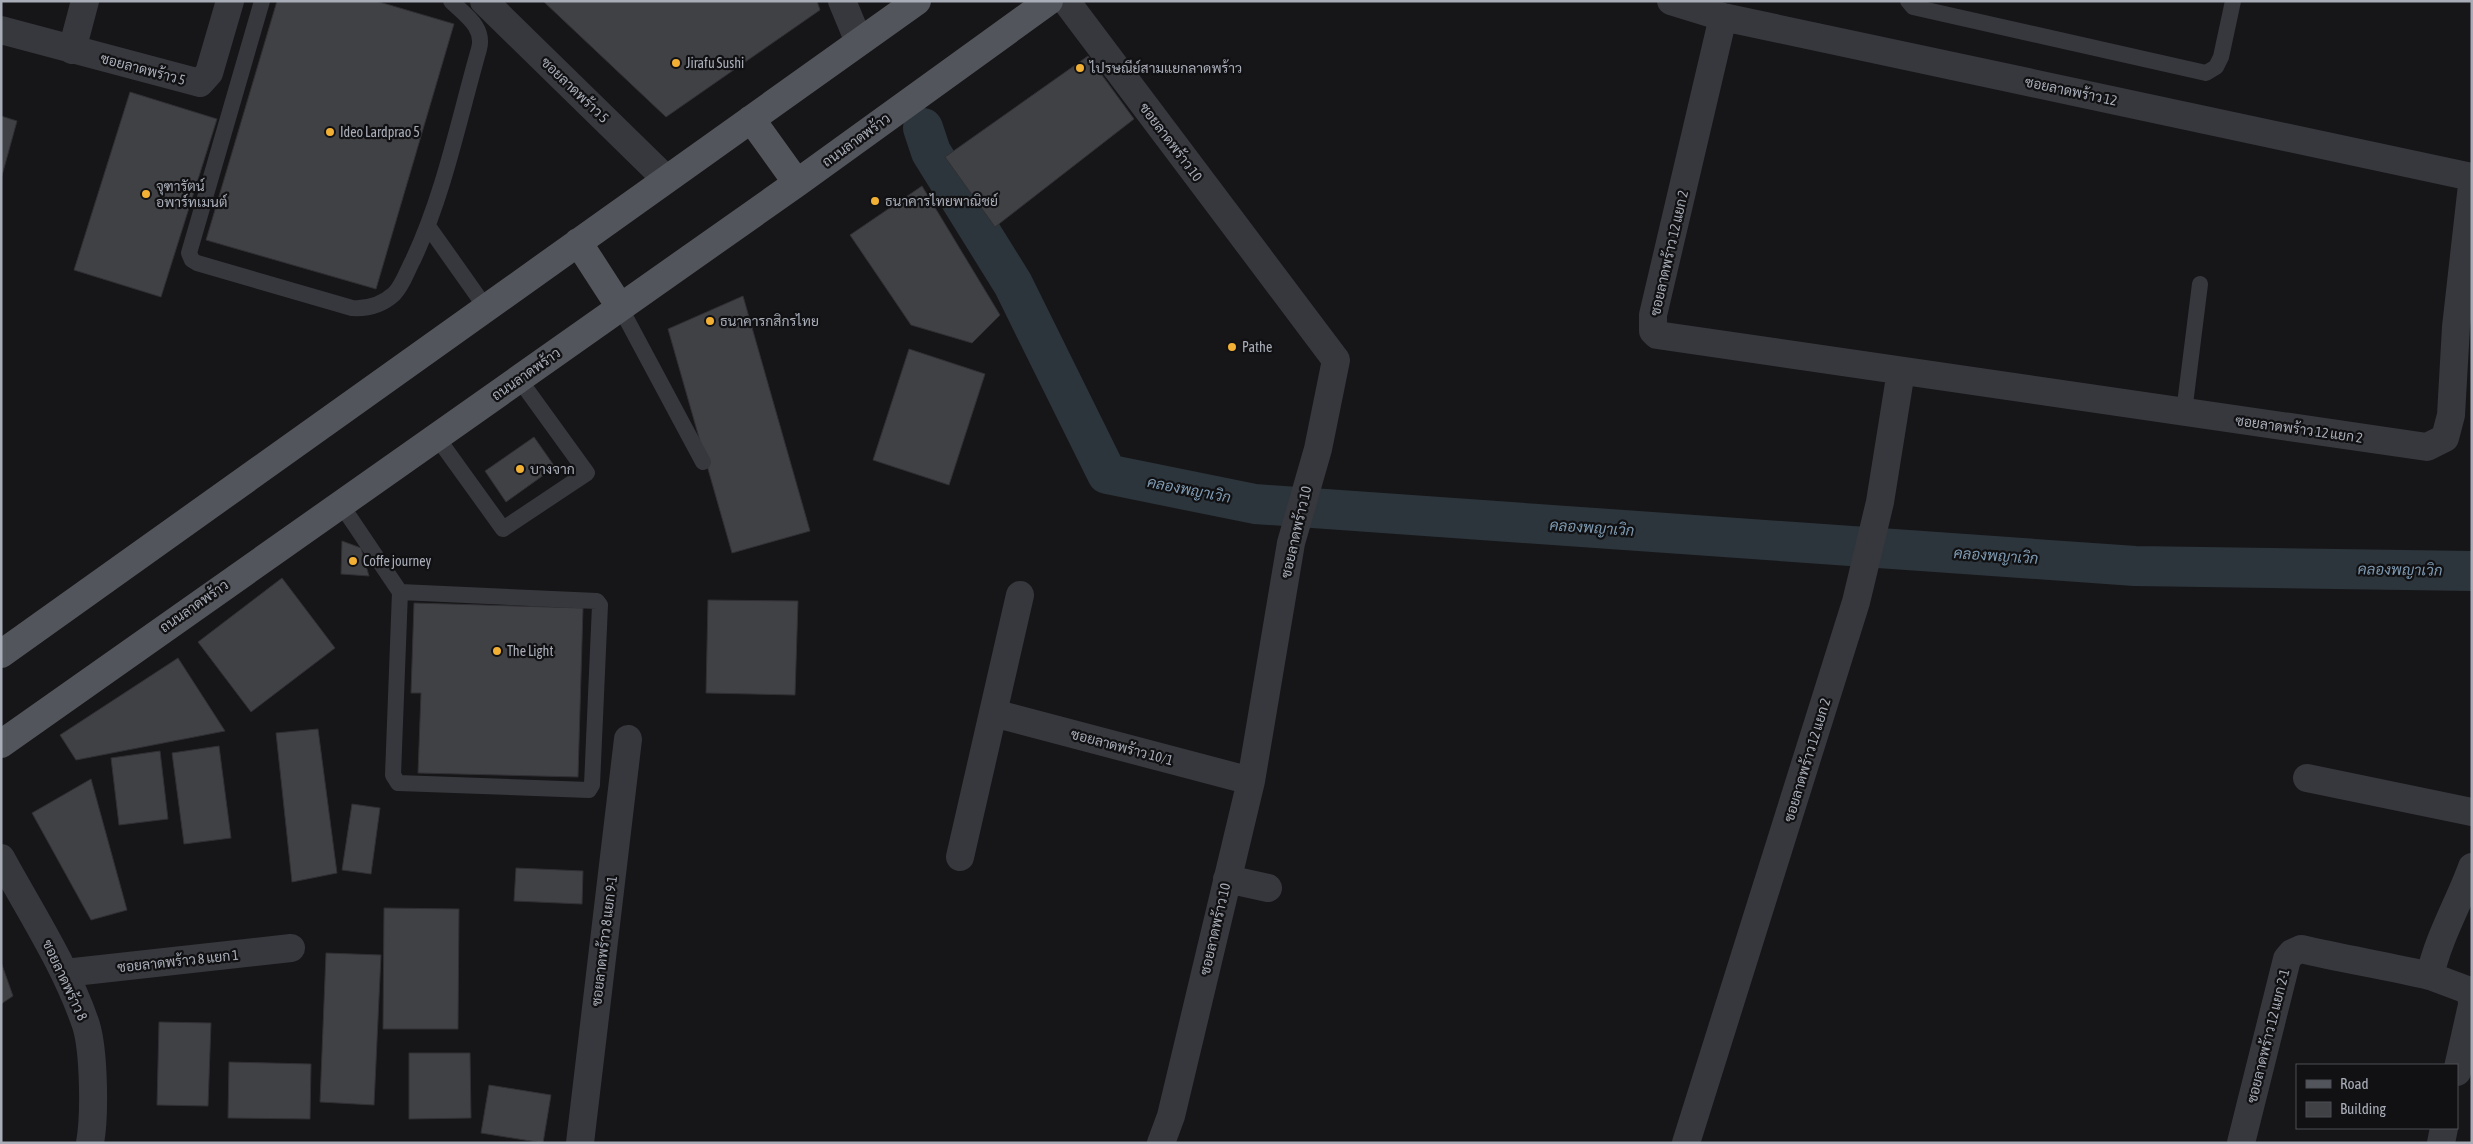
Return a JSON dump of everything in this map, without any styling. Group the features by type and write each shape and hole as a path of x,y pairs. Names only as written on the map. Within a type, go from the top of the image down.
{"main road":[{"path":"1,654 917,1"},
{"name":"ถนนลาดพร้าว","path":"1,744 340,503 797,183 1049,1"},
{"path":"751,119 797,183"},
{"path":"578,242 620,307"}],"street":[{"path":"72,50 85,1"},
{"name":"ซอยลาดพร้าว 5","path":"1,30 200,83 209,74 230,1"},
{"name":"ซอยลาดพร้าว 5","path":"484,1 666,179"},
{"path":"842,1 859,42"},
{"name":"ซอยลาดพร้าว 10","path":"1066,1 1336,360 1318,449 1291,543 1251,781 1171,1116 1161,1143"},
{"name":"ซอยลาดพร้าว 12","path":"1671,1 1723,17 2472,177"},
{"name":"ซอยลาดพร้าว 12 แยก 2","path":"1723,17 1653,315 1653,331 1657,334 2427,447 2444,438 2451,415 2464,328 2472,185"},
{"name":"ซอยลาดพร้าว 12 แยก 2","path":"1686,1143 1856,602 1880,502 1901,371"},
{"path":"960,857 1020,595"},
{"name":"ซอยลาดพร้าว 10/1","path":"993,713 1251,781"},
{"name":"ซอยลาดพร้าว 8 แยก 9-1","path":"580,1143 628,739"},
{"path":"2307,778 2472,812"},
{"name":"ซอยลาดพร้าว 8","path":"1,858 65,973 86,1027 93,1082 90,1143"},
{"path":"2430,976 2440,944 2472,867"},
{"path":"1228,879 1268,888"},
{"name":"ซอยลาดพร้าว 8 แยก 1","path":"65,973 290,948"},
{"name":"ซอยลาดพร้าว 12 แยก 2-1","path":"2241,1143 2287,959 2292,953 2301,949 2430,976 2470,991 2472,1003 2458,1067"},
{"path":"2441,1143 2444,1129"}],"lane":[{"path":"262,1 190,253 192,260 352,308 374,306 394,293 403,282 428,226 482,39 474,23 451,1"},
{"path":"1908,1 1913,7 2206,73 2216,67 2221,57 2233,1"},
{"path":"428,226 486,308"},
{"path":"2184,412 2200,284"},
{"path":"620,307 703,462"},
{"path":"436,436 503,529 587,473 519,379"},
{"path":"340,503 400,592 393,775 395,780 398,783 590,790 592,785 600,605 597,601 400,592"}],"building":[{"name":"Ideo Lardprao 5","path":"277,1 376,1 454,24 376,289 206,240"},
{"name":"Jirafu Sushi","path":"543,1 817,1 820,10 666,117"},
{"path":"1088,56 1134,119 995,227 945,157"},
{"name":"จุฑารัตน์ อพาร์ทเมนต์","path":"130,92 217,119 161,297 74,270"},
{"path":"1,116 17,121 1,179"},
{"path":"922,186 1000,315 972,343 911,325 850,235"},
{"path":"743,296 810,531 732,553 668,329"},
{"path":"909,349 985,374 949,485 873,460"},
{"name":"บางจาก","path":"534,437 555,467 506,502 485,471"},
{"name":"Coffe journey","path":"342,541 361,548 369,576 341,574"},
{"path":"282,578 335,648 251,712 198,642"},
{"path":"708,600 798,601 795,695 706,693"},
{"name":"The Light","path":"414,603 583,608 578,777 418,773 421,693 411,693"},
{"path":"178,658 225,731 76,760 60,735"},
{"path":"318,729 337,873 292,882 276,733"},
{"path":"219,746 231,838 184,844 172,753"},
{"path":"160,751 168,819 119,825 111,758"},
{"path":"91,779 127,910 91,920 32,813"},
{"path":"352,804 380,808 371,874 342,870"},
{"path":"516,868 583,871 582,904 514,901"},
{"path":"384,908 459,909 458,1029 383,1029"},
{"path":"326,953 381,955 374,1105 320,1102"},
{"path":"1,962 13,996 1,1004"},
{"path":"159,1022 211,1023 208,1106 157,1105"},
{"path":"409,1053 470,1053 471,1118 409,1119"},
{"path":"229,1062 311,1064 310,1119 228,1118"},
{"path":"489,1085 551,1095 543,1143 481,1133"}],"waterway":[{"name":"คลองพญาเวิก","path":"923,128 931,152 1013,284 1107,474 1255,504 2135,566 2472,571"}],"place":[{"name":"Jirafu Sushi","path":"676,63"},
{"name":"ไปรษณีย์สามแยกลาดพร้าว","path":"1080,68"},
{"name":"Ideo Lardprao 5","path":"330,132"},
{"name":"จุฑารัตน์ อพาร์ทเมนต์","path":"146,194"},
{"name":"ธนาคารไทยพาณิชย์","path":"875,201"},
{"name":"ธนาคารกสิกรไทย","path":"710,321"},
{"name":"Pathe","path":"1232,347"},
{"name":"บางจาก","path":"520,469"},
{"name":"Coffe journey","path":"353,561"},
{"name":"The Light","path":"497,651"}]}
